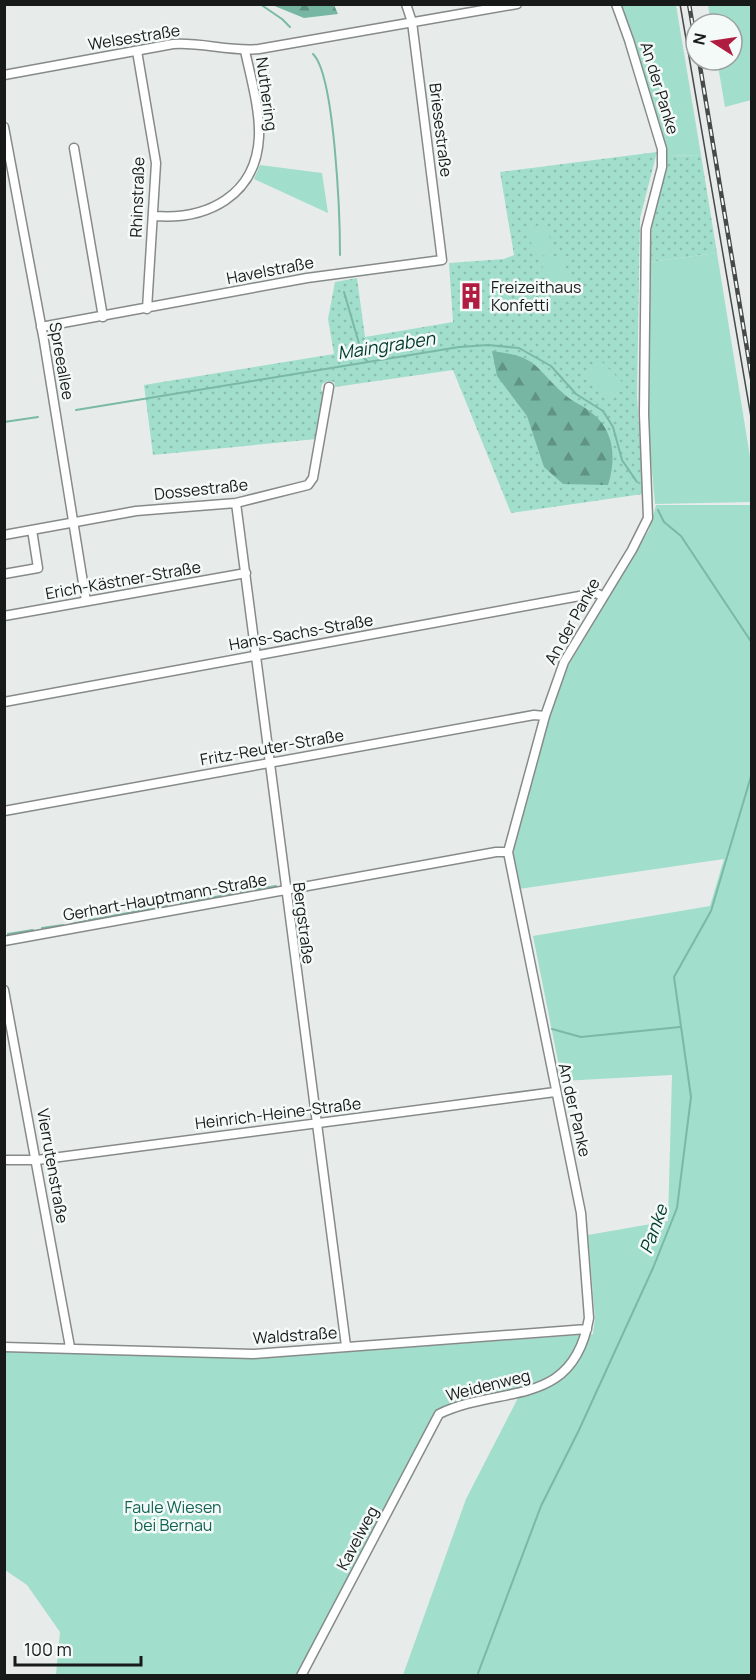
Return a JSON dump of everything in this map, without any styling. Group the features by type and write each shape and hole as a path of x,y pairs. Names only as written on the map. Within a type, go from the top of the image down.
{"street":[{"name":"Briesestraße","path":"406,4 412,22 442,260"},
{"name":"Welsestraße","path":"4,75 190,43 245,51 517,4"},
{"name":"An der Panke","path":"587,1329 589,1318 581,1213 567,1134 555,1092 508,852 544,716 564,662 632,550 648,518 644,437 646,229 662,167 660,139 616,4"},
{"name":"Rhinstraße","path":"137,51 156,163 155,216 148,262 147,309"},
{"name":"Nuthering","path":"155,216 187,216 216,207 239,187 251,169 257,153 259,135 245,51"},
{"name":"Spreeallee","path":"4,127 41,327 86,601"},
{"path":"74,148 103,316"},
{"name":"Havelstraße","path":"41,327 307,278 442,260"},
{"name":"Dossestraße","path":"4,535 136,511 236,503 308,485 313,478 329,387"},
{"name":"Bergstraße","path":"236,503 284,891 346,1346"},
{"path":"4,574 38,568 32,530"},
{"name":"Erich-Kästner-Straße","path":"4,616 246,573"},
{"name":"Hans-Sachs-Straße","path":"4,702 596,593 602,596"},
{"name":"Fritz-Reuter-Straße","path":"4,811 534,715 544,716"},
{"name":"Gerhart-Hauptmann-Straße","path":"4,941 508,852"},
{"name":"Vierrutenstraße","path":"4,990 70,1347"},
{"name":"Heinrich-Heine-Straße","path":"4,1160 37,1160 555,1092"},
{"name":"Waldstraße","path":"4,1347 70,1347 253,1354 587,1329"},
{"name":"Weidenweg","path":"439,1414 461,1405 545,1385 575,1358 584,1343 587,1329"},
{"name":"Kavelweg","path":"301,1676 439,1414"}],"green space":[{"path":"272,5 334,5 338,14 304,18"},
{"path":"617,5 676,5 684,53 684,72 687,72 701,155 667,156 665,141"},
{"path":"708,5 751,5 751,100 725,107 719,72 744,72 744,12 709,12"},
{"path":"657,152 640,218 637,396 643,494 511,513 453,370 335,387 334,382 328,381 322,384 321,390 325,396 316,439 153,455 144,385 334,354 328,319 335,282 357,278 365,337 453,322 449,263 504,259 514,255 500,172"},
{"path":"701,155 717,253 650,262 653,207 667,156"},
{"path":"260,165 322,173 328,213 254,179"},
{"path":"544,223 555,251 537,258 526,230"},
{"path":"717,253 751,463 751,502 655,504 647,415 650,262"},
{"path":"562,255 575,295 555,302 541,262"},
{"path":"492,351 508,353 528,360 571,400 600,420 612,446 612,466 608,485 563,484 544,467 527,416 497,376"},
{"path":"602,362 624,384 610,397 588,376"},
{"name":"Faule Wiesen bei Bernau","path":"656,505 751,505 751,1675 403,1675 466,1499 518,1398 517,1390 458,1401 438,1411 296,1675 56,1675 60,1632 27,1585 5,1570 5,1350 253,1359 593,1334 595,1318 588,1235 668,1221 672,1075 562,1081 533,936 710,906 724,859 519,889 514,861 514,845 550,714 568,666 649,530"}],"waterway":[{"path":"260,4 290,27"},
{"path":"313,54 320,67 331,117 335,149 340,255"},
{"path":"344,292 363,357 368,362"},
{"name":"Maingraben","path":"76,410 459,347 488,345 519,348 551,366 576,394 603,411 613,427 622,460 637,482"},
{"name":"Maingraben","path":"4,422 38,417"},
{"name":"Maingraben","path":"658,510 664,522 681,536 752,643"},
{"name":"Panke","path":"477,1676 541,1506 579,1430 653,1268 677,1208 691,1097 674,977 711,911 752,773"},
{"path":"241,892 276,886"},
{"path":"181,903 232,894"},
{"path":"89,920 167,906"},
{"path":"71,924 86,921"},
{"path":"42,928 63,925"},
{"path":"8,934 33,930"},
{"path":"552,1029 581,1037 680,1027"}],"tram line":[{"path":"680,4 752,423"}],"railway":[{"path":"689,4 690,12"},
{"path":"701,72 752,379"}],"place":[{"name":"Freizeithaus Konfetti","path":"471,296"}]}
